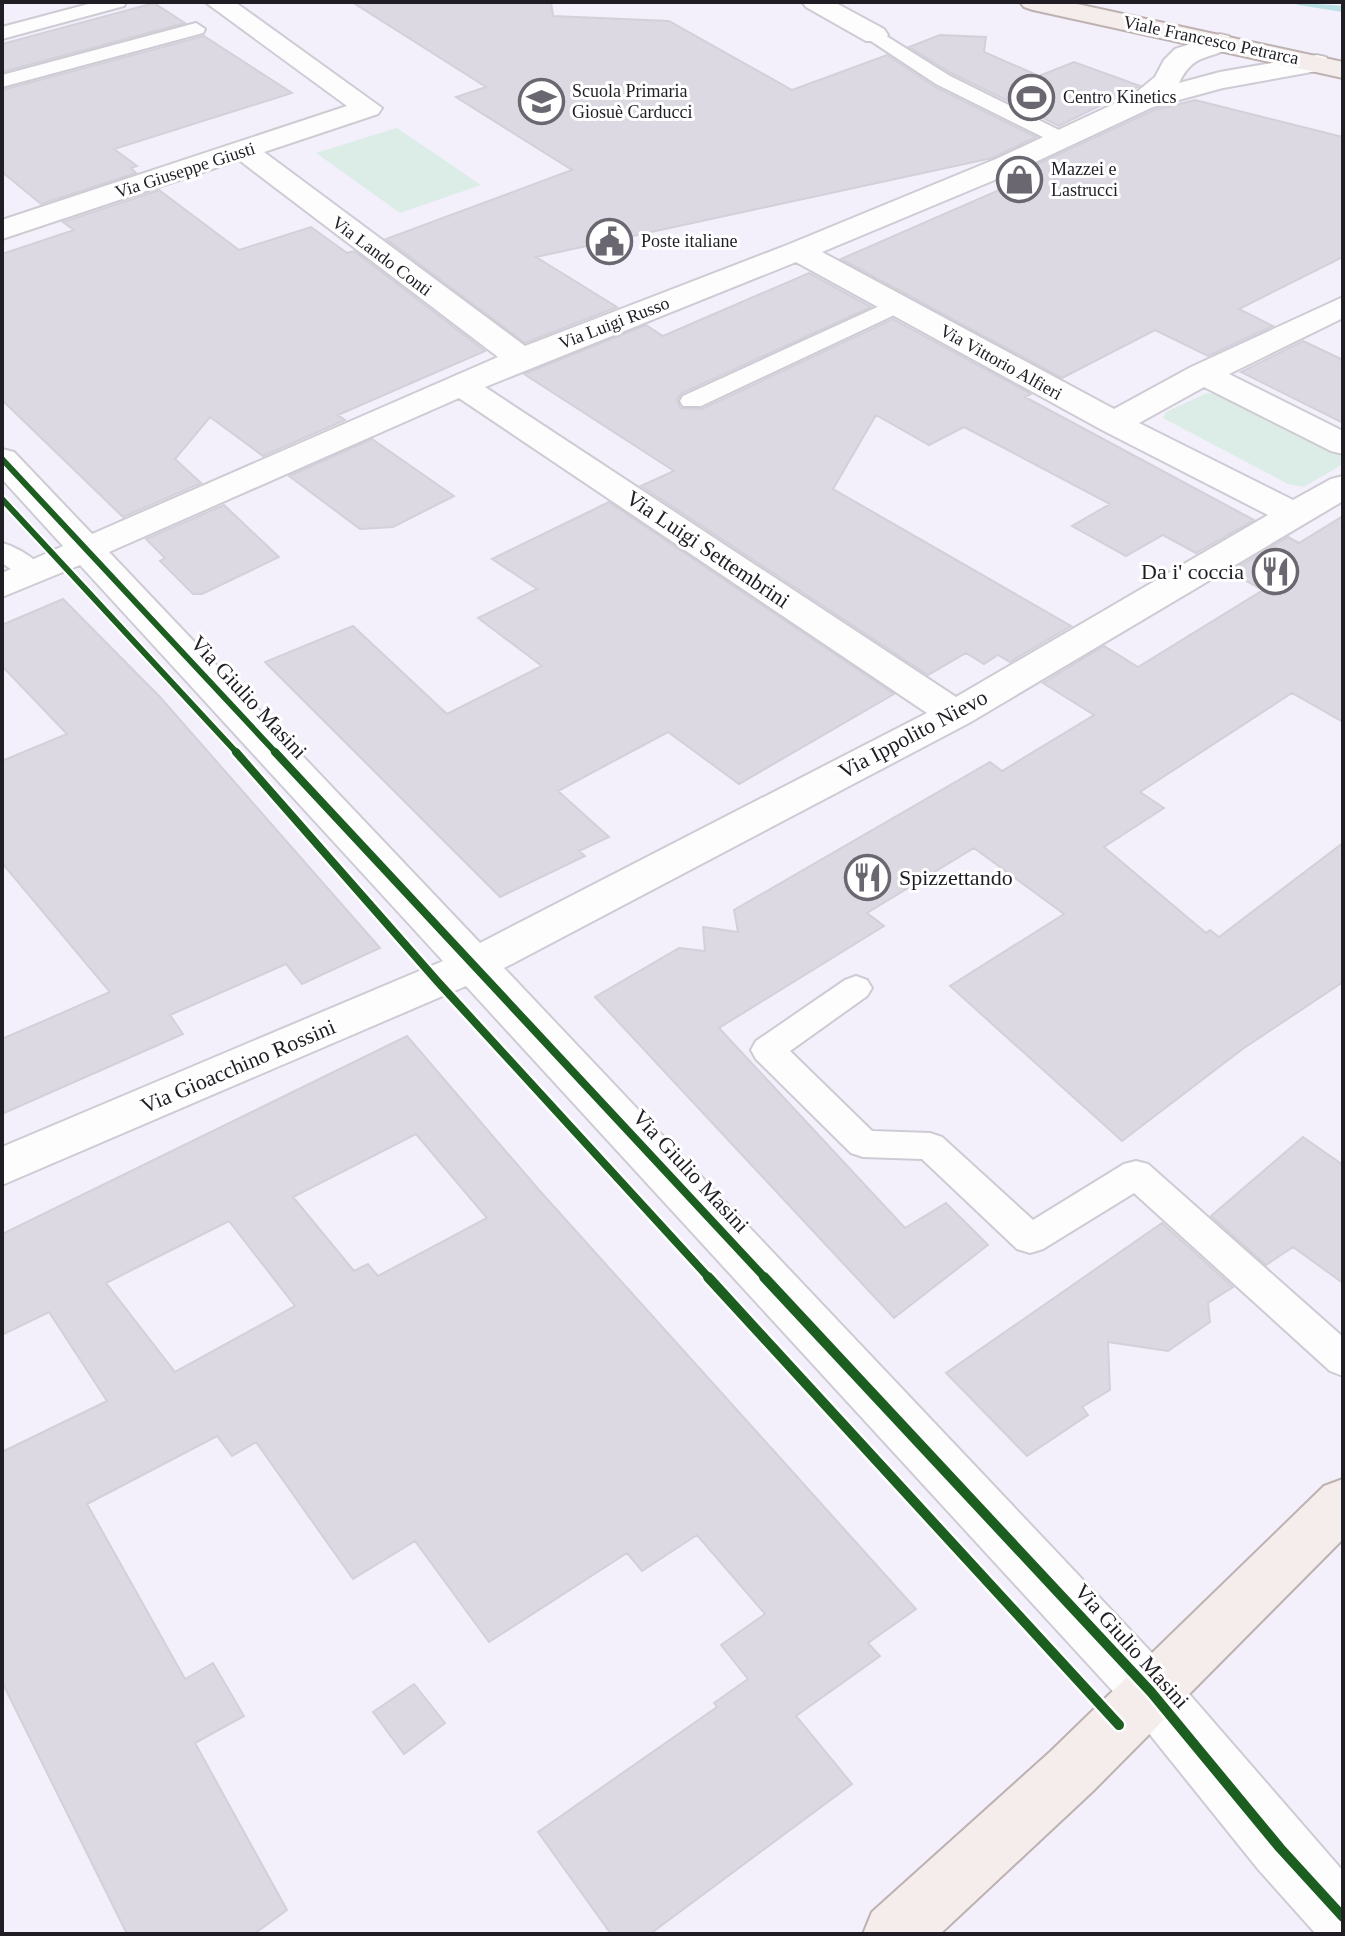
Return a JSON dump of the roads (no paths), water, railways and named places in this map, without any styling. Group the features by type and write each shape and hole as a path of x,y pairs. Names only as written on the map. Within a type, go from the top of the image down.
{"main road":[{"name":"Viale Francesco Petrarca","path":"1033,2 1343,70"},
{"path":"894,1934 1072,1771 1343,1503"}],"street":[{"name":"Via Giuseppe Giusti","path":"2,230 368,108 218,2"},
{"path":"815,2 875,35"},
{"path":"1140,25 1167,53 1173,66"},
{"name":"Via Luigi Russo","path":"1143,101 1167,81 1173,66 1184,55 1220,42"},
{"name":"Via Luigi Russo","path":"1225,79 1262,51"},
{"name":"Via Luigi Russo","path":"17,579 521,359 798,251 1062,139 1143,101 1225,79 1317,63"},
{"name":"Via Lando Conti","path":"244,151 521,359"},
{"name":"Via Vittorio Alfieri","path":"798,251 1114,423 1295,515"},
{"path":"1114,423 1203,374 1343,306"},
{"path":"1203,374 1343,444"},
{"name":"Via Luigi Settembrini","path":"461,385 955,714"},
{"name":"Via Giulio Masini","path":"2,459 1151,1692 1280,1848 1343,1917"},
{"name":"Via Ippolito Nievo","path":"474,965 955,714 1343,486"},
{"name":"Via Gioacchino Rossini","path":"2,1167 474,965"}],"lane":[{"path":"2,15 53,2"},
{"path":"2,33 117,2"},
{"path":"2,81 196,29"},
{"path":"875,35 943,80 1062,139"},
{"path":"692,401 897,305"},
{"path":"2,551 17,579"},
{"path":"856,988 768,1050 863,1144 930,1146 1030,1239 1136,1174 1343,1360"}],"waterway":[{"path":"1298,2 1343,9"}],"place":[{"name":"Centro Kinetics","path":"1032,97"},
{"name":"Scuola Primaria Giosuè Carducci","path":"541,101"},
{"name":"Mazzei e Lastrucci","path":"1020,179"},
{"name":"Poste italiane","path":"610,241"},
{"name":"Da i' coccia","path":"1275,571"},
{"name":"Spizzettando","path":"868,877"}]}
